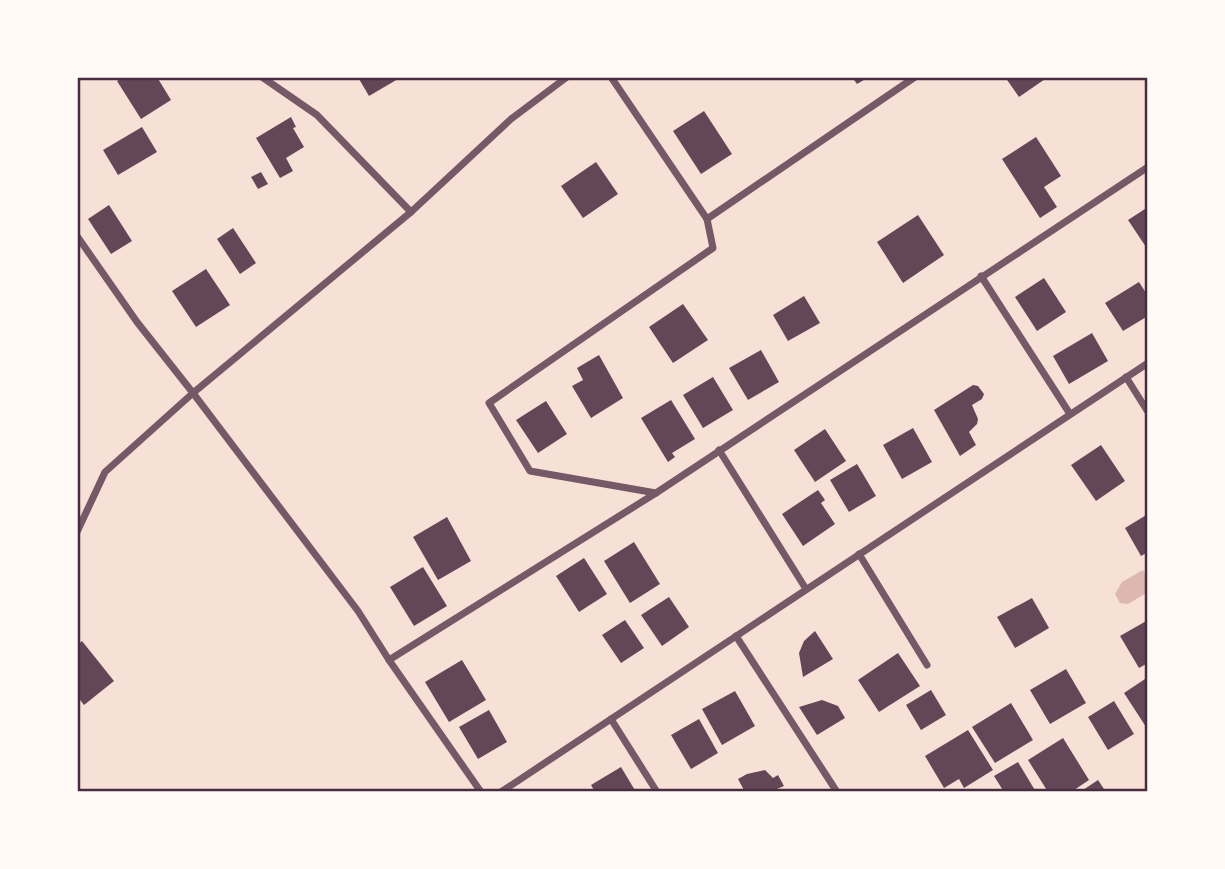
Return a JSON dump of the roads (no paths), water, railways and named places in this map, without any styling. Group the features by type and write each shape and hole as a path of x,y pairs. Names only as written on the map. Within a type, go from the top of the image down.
{"street":[{"path":"262,77 317,115 411,212"},
{"path":"77,532 105,472 193,393 411,212 511,120 567,77"},
{"path":"611,77 707,219 713,248 489,403 530,471 656,493"},
{"path":"707,219 915,77"},
{"path":"389,660 656,493 1148,167"},
{"path":"77,236 137,322 358,611 481,792"},
{"path":"981,276 1070,414"},
{"path":"501,792 1148,363"},
{"path":"1126,377 1148,412"},
{"path":"719,450 806,589"},
{"path":"859,555 927,665"},
{"path":"737,636 837,792"},
{"path":"611,719 657,792"}]}
